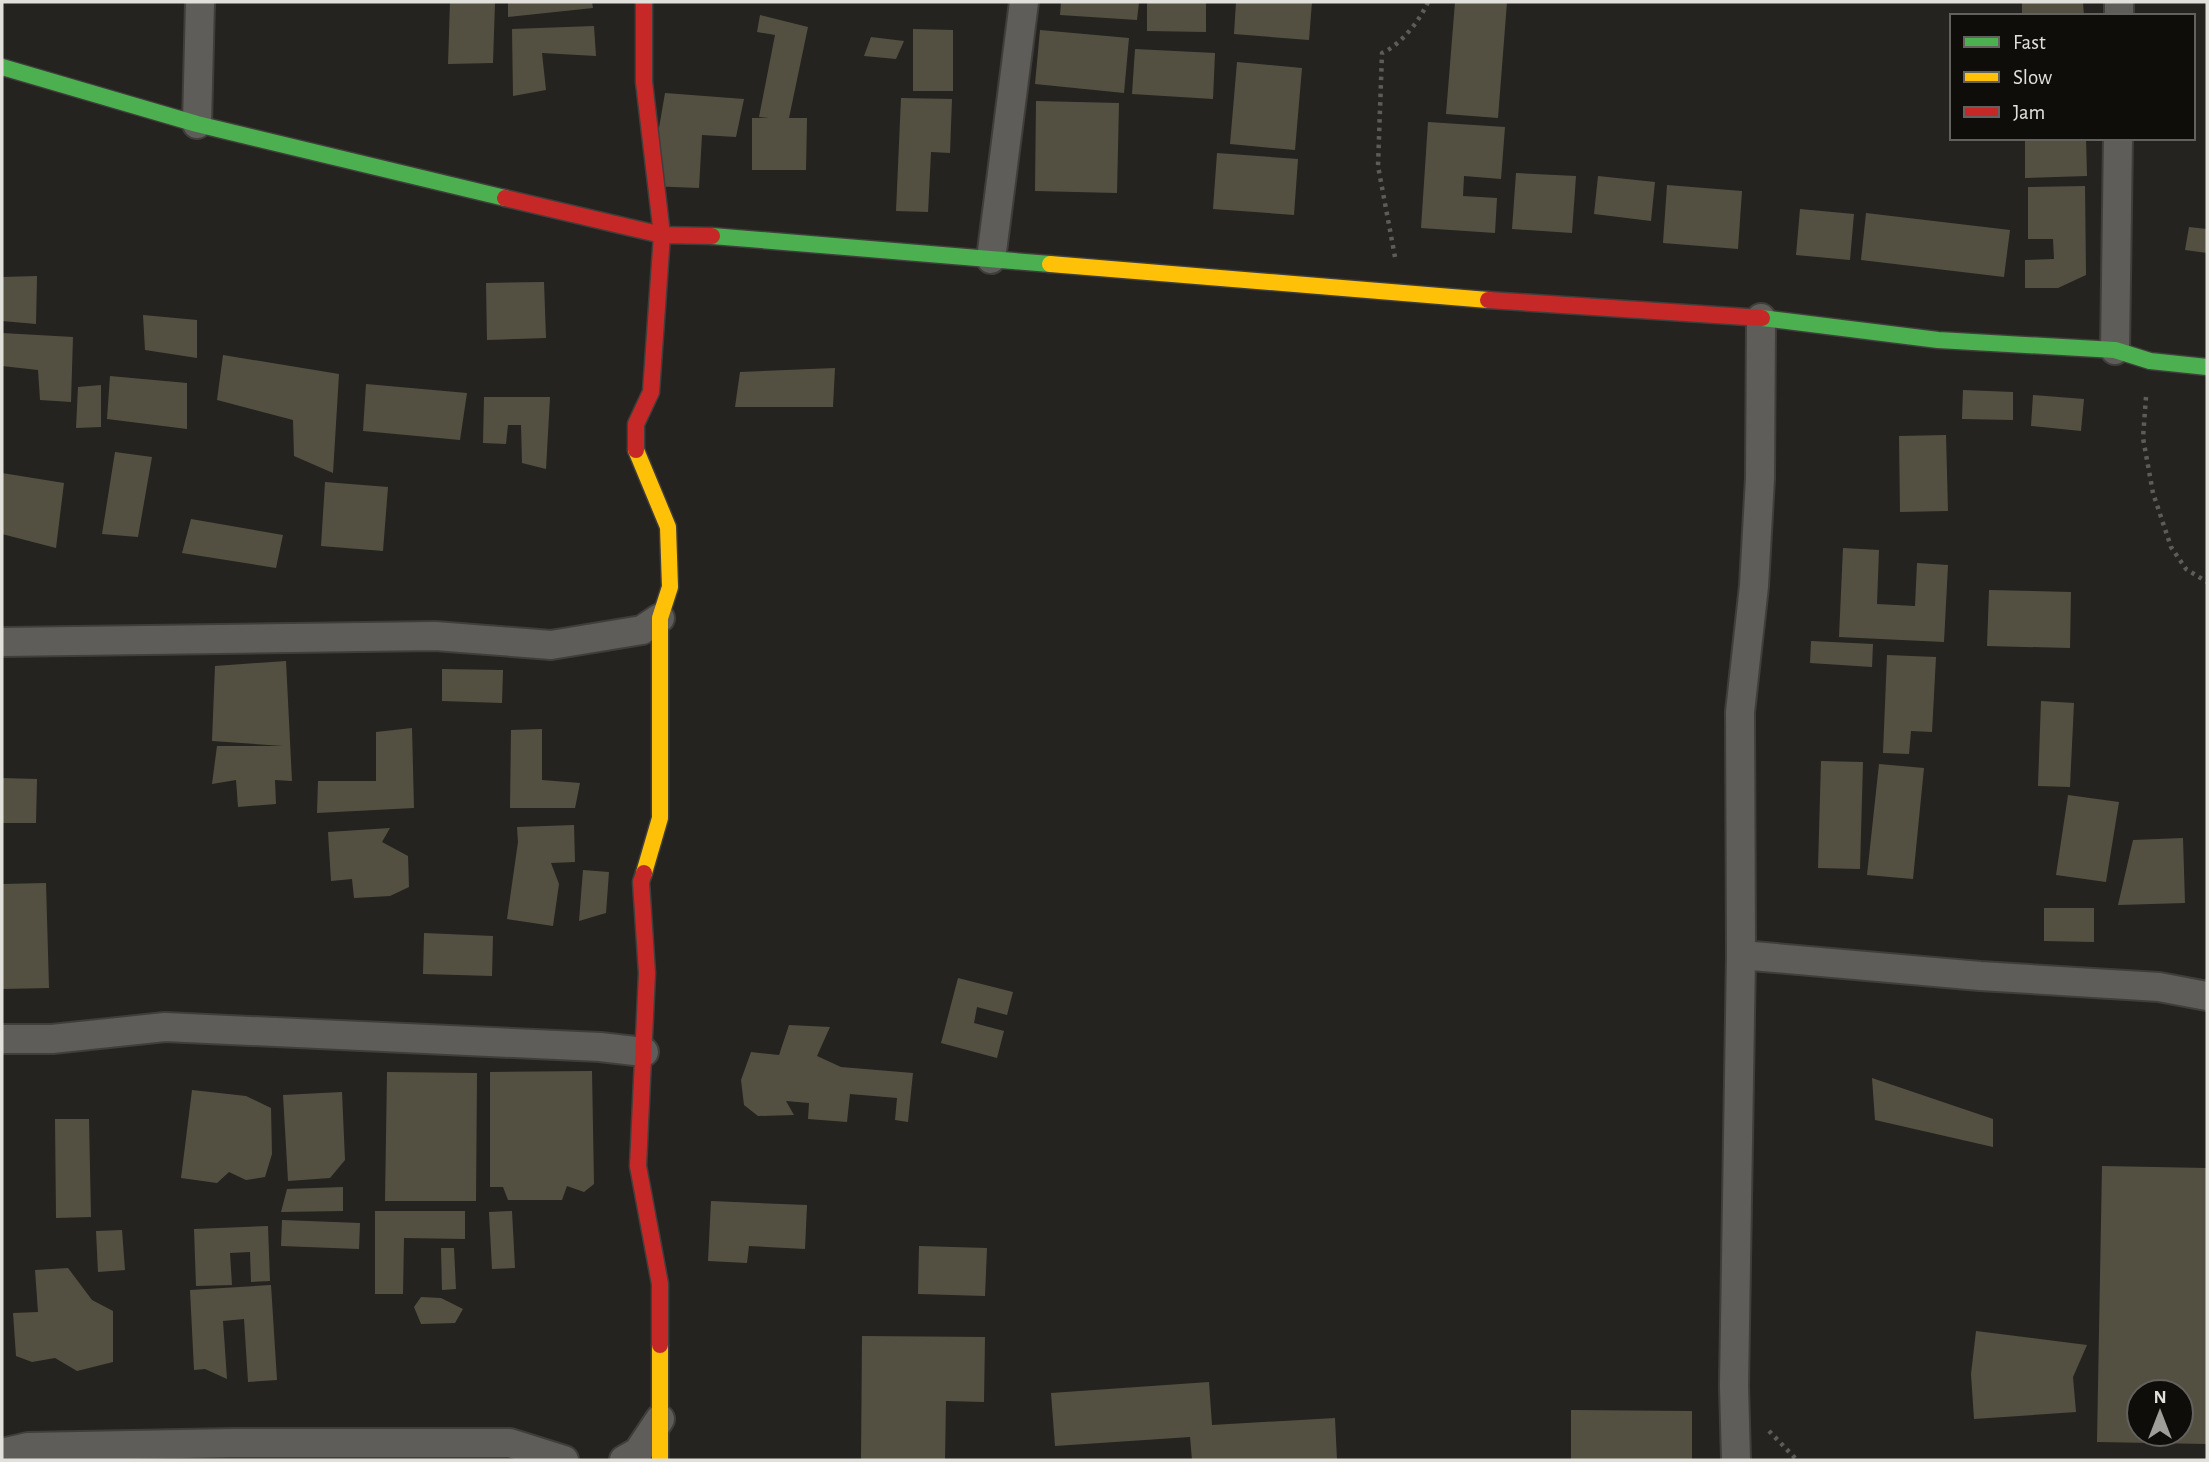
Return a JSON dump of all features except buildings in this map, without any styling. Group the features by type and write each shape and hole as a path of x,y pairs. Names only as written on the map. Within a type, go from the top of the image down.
{"street":[{"path":"197,124 200,2"},
{"path":"644,2 644,82 662,235 651,392 636,424 635,447 668,527 670,587 660,618 660,818 641,883 647,973 638,1166 660,1284 660,1460"},
{"path":"991,259 1024,2"},
{"path":"2,67 197,124 662,235 722,236 1403,294 1761,318 1938,340 2115,350 2150,361 2207,367"},
{"path":"2115,350 2118,140"},
{"path":"1736,1460 1734,1386 1741,955 1740,712 1754,586 1761,318"},
{"path":"2,642 435,636 551,645 642,630 660,618"},
{"path":"1741,955 1980,976 2159,987 2207,996"},
{"path":"2,1039 52,1038 165,1027 573,1046 644,1052"},
{"path":"624,1460 638,1452 660,1419"},
{"path":"2,1453 28,1447 219,1443 510,1443 564,1460"}],"path":[{"path":"1403,294 1378,166 1382,53 1391,49 1406,34 1428,2"},
{"path":"2150,361 2143,438 2152,493 2171,547 2186,569 2207,582"}],"traffic: fast":[{"path":"2,67 197,124 505,198"},
{"path":"712,236 1050,264"},
{"path":"1762,318 1938,340 2115,350 2150,361 2207,367"}],"traffic: slow":[{"path":"1050,264 1488,300"},
{"path":"636,450 668,527 670,587 660,618 660,818 644,873"},
{"path":"660,1345 660,1460"}],"traffic: jam":[{"path":"636,450 636,424 651,392 662,235 644,82 644,2"},
{"path":"505,198 662,235 712,236"},
{"path":"1488,300 1762,318"},
{"path":"644,873 641,882 647,973 638,1166 660,1284 660,1345"}]}
